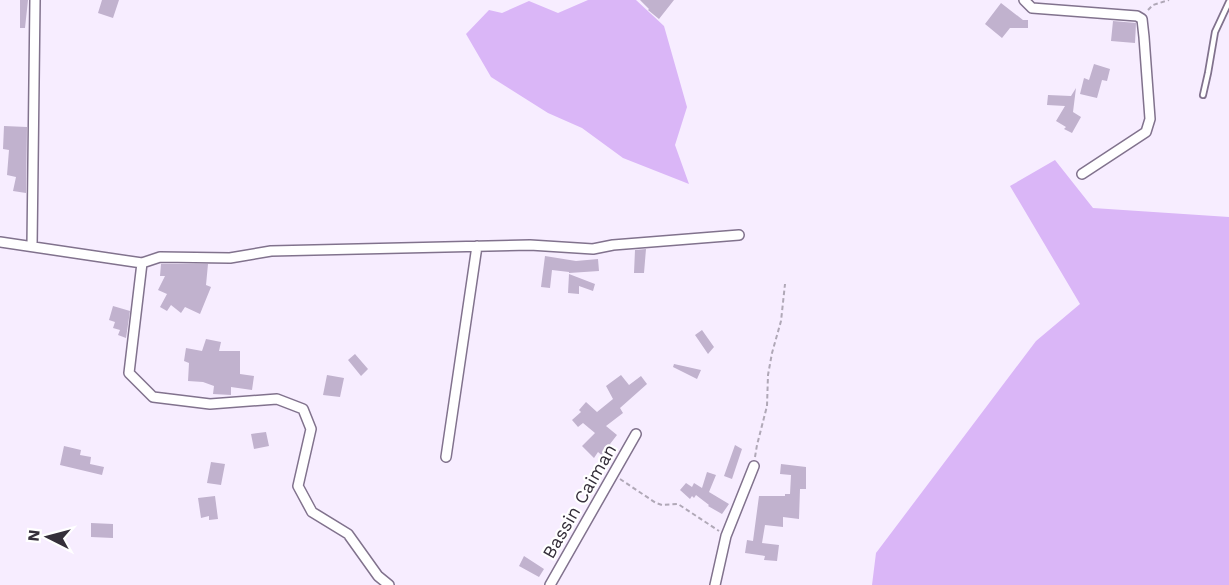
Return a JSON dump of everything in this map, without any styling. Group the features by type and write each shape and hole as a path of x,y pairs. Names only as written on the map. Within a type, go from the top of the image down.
{"street":[{"path":"32,246 35,0"},
{"path":"1024,0 1032,8 1137,15 1142,19 1150,119 1146,132 1082,174"},
{"path":"0,242 142,263 160,256 230,258 271,251 530,245 593,249 613,245 739,236"},
{"path":"446,458 477,246"},
{"path":"142,263 129,373 153,397 210,404 278,399 303,409 311,429 297,486 312,512 348,534 378,576 389,585"},
{"name":"Bassin Caiman","path":"550,585 636,434"},
{"path":"716,585 726,536 754,466"}],"lane":[{"path":"1203,95 1215,32 1229,2"}],"path":[{"path":"1137,15 1153,5 1169,0"},
{"path":"754,466 767,406 771,353 781,321 785,284"},
{"path":"612,475 662,505 678,504 726,536"}],"shaded area":[{"path":"588,0 636,0 664,26 687,107 675,145 689,184 623,158 582,128 548,113 491,77 466,34 489,10 502,13 529,1 558,13"},
{"path":"1055,160 1093,208 1229,217 1229,585 872,585 876,553 1036,341 1080,304 1010,186"}],"building":[{"path":"20,0 28,0 25,28 20,28"},
{"path":"102,0 119,0 113,18 98,13"},
{"path":"640,0 674,0 659,19"},
{"path":"1001,3 1023,20 1028,20 1028,28 1010,28 1002,38 985,24"},
{"path":"1113,21 1136,23 1135,43 1111,41"},
{"path":"1094,64 1110,69 1107,81 1102,80 1097,98 1080,94 1084,78 1089,80"},
{"path":"1076,88 1073,112 1081,117 1072,133 1056,121 1065,106 1047,105 1048,95 1071,96"},
{"path":"4,126 27,127 26,193 13,191 16,177 7,175 9,150 3,149"},
{"path":"646,249 644,273 634,273 635,250"},
{"path":"545,256 576,261 598,259 599,271 569,273 552,270 550,288 541,287"},
{"path":"161,264 208,264 206,285 211,287 200,314 185,307 181,313 171,305 167,311 160,307 167,294 158,290 165,276 160,276"},
{"path":"569,274 595,284 593,291 579,286 579,294 568,293"},
{"path":"113,306 130,311 126,338 118,335 120,330 113,328 115,322 109,320"},
{"path":"702,330 714,347 708,354 695,335"},
{"path":"206,339 221,342 219,351 240,351 240,374 254,376 252,390 231,387 231,395 213,394 214,386 203,382 188,381 189,363 184,361 186,348 202,351"},
{"path":"355,354 368,369 361,376 348,360"},
{"path":"674,364 701,370 697,379 673,367"},
{"path":"327,375 344,378 340,397 323,395"},
{"path":"621,375 629,385 641,376 647,384 620,408 623,413 606,426 617,435 610,444 613,447 604,457 598,452 594,458 582,446 595,433 583,423 578,427 572,420 581,412 579,410 586,402 597,412 613,399 606,386"},
{"path":"266,432 269,446 254,449 251,434"},
{"path":"735,445 742,449 732,479 724,476"},
{"path":"64,446 81,450 80,455 91,457 90,464 104,467 102,475 60,465"},
{"path":"211,462 225,464 221,485 207,483"},
{"path":"781,464 806,467 806,489 800,489 799,519 783,517 783,527 765,525 762,543 779,545 777,561 764,560 765,556 745,553 747,540 753,541 759,496 790,494 791,475 780,474"},
{"path":"707,472 716,475 709,492 729,504 722,514 708,506 696,495 690,499 680,490 686,483 692,487 694,483 702,488"},
{"path":"215,496 218,519 209,520 209,516 201,518 198,498"},
{"path":"91,523 113,524 113,538 91,537"},
{"path":"524,556 544,569 539,577 519,566"}]}
